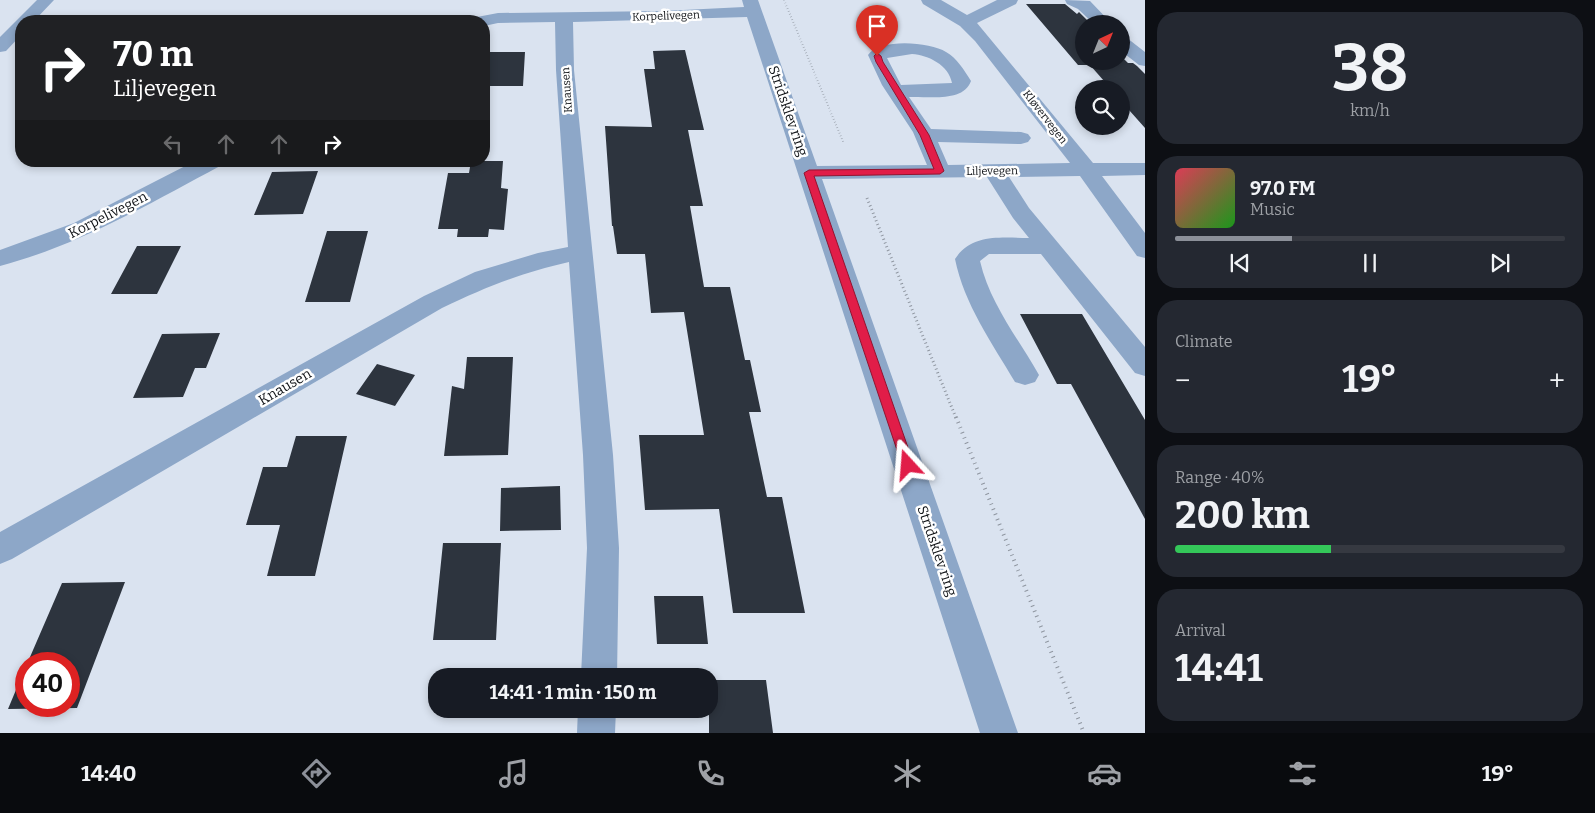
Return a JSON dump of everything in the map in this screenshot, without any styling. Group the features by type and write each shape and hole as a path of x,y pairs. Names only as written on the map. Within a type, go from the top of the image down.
{"street":[{"path":"31,15 46,0"},
{"path":"571,18 578,0"},
{"name":"Kløvervegen","path":"928,0 966,22 981,37 1086,169 1145,250"},
{"path":"966,22 1010,0"},
{"path":"1073,0 1084,5 1095,15"},
{"name":"Korpelivegen","path":"490,20 571,18 752,6"},
{"name":"Stridsklev ring","path":"752,6 999,733"},
{"name":"Knausen","path":"571,18 565,70 598,455 603,548 599,668"},
{"path":"0,47 15,31"},
{"path":"940,171 924,135 877,56 893,50 952,49 981,37"},
{"path":"897,91 953,90 960,86 962,80 946,59 952,49"},
{"path":"1130,49 1145,61"},
{"path":"924,135 1021,138"},
{"name":"Korpelivegen","path":"0,258 35,249 68,236 200,167"},
{"name":"Liljevegen","path":"809,173 1145,169"},
{"path":"992,170 1020,213 1145,366"},
{"path":"1025,375 982,300 968,267 967,259 983,246 1048,246"},
{"name":"Knausen","path":"0,549 433,302 484,278 538,261 581,252"},
{"path":"596,733 597,718"}],"path":[{"path":"784,0 899,274 1084,733"}],"building":[{"path":"1026,4 1065,4 1077,14 1079,12 1082,15 1075,15 1075,61"},
{"path":"685,50 704,130 688,130 703,206 690,206 704,287 730,287 745,360 750,360 761,412 749,412 767,497 782,497 805,613 733,613 719,509 645,510 639,435 704,435 684,312 651,313 645,254 617,254 612,226 605,126 652,127 644,69 655,69 653,51"},
{"path":"490,52 525,52 523,86 490,86"},
{"path":"1130,63 1133,63 1145,74 1145,128 1130,111 1130,80 1103,80 1094,70 1130,70"},
{"path":"490,161 503,161 501,188 508,189 504,230 489,229 488,237 457,237 458,229 438,229 448,173 469,173 470,167 490,167"},
{"path":"318,171 303,214 254,215 272,172"},
{"path":"327,231 368,231 350,302 305,302"},
{"path":"137,246 181,246 157,294 111,294"},
{"path":"1020,314 1082,314 1145,420 1145,519 1071,384 1057,384"},
{"path":"220,333 206,368 195,368 183,397 133,398 162,334"},
{"path":"467,357 513,357 508,455 444,456 452,386 464,389"},
{"path":"377,364 415,375 395,406 356,394"},
{"path":"296,436 347,436 315,576 267,576 280,525 246,525 263,467 287,467"},
{"path":"560,486 561,530 500,531 501,488"},
{"path":"443,543 501,543 496,640 433,640"},
{"path":"125,582 80,700 80,652 32,652 62,583"},
{"path":"654,596 703,596 708,644 657,644"},
{"path":"718,680 766,680 773,733 709,733 709,718 718,718"},
{"path":"15,692 15,709 8,709"}],"route":[{"path":"877,56 924,135 940,171 809,173 908,465"}]}
